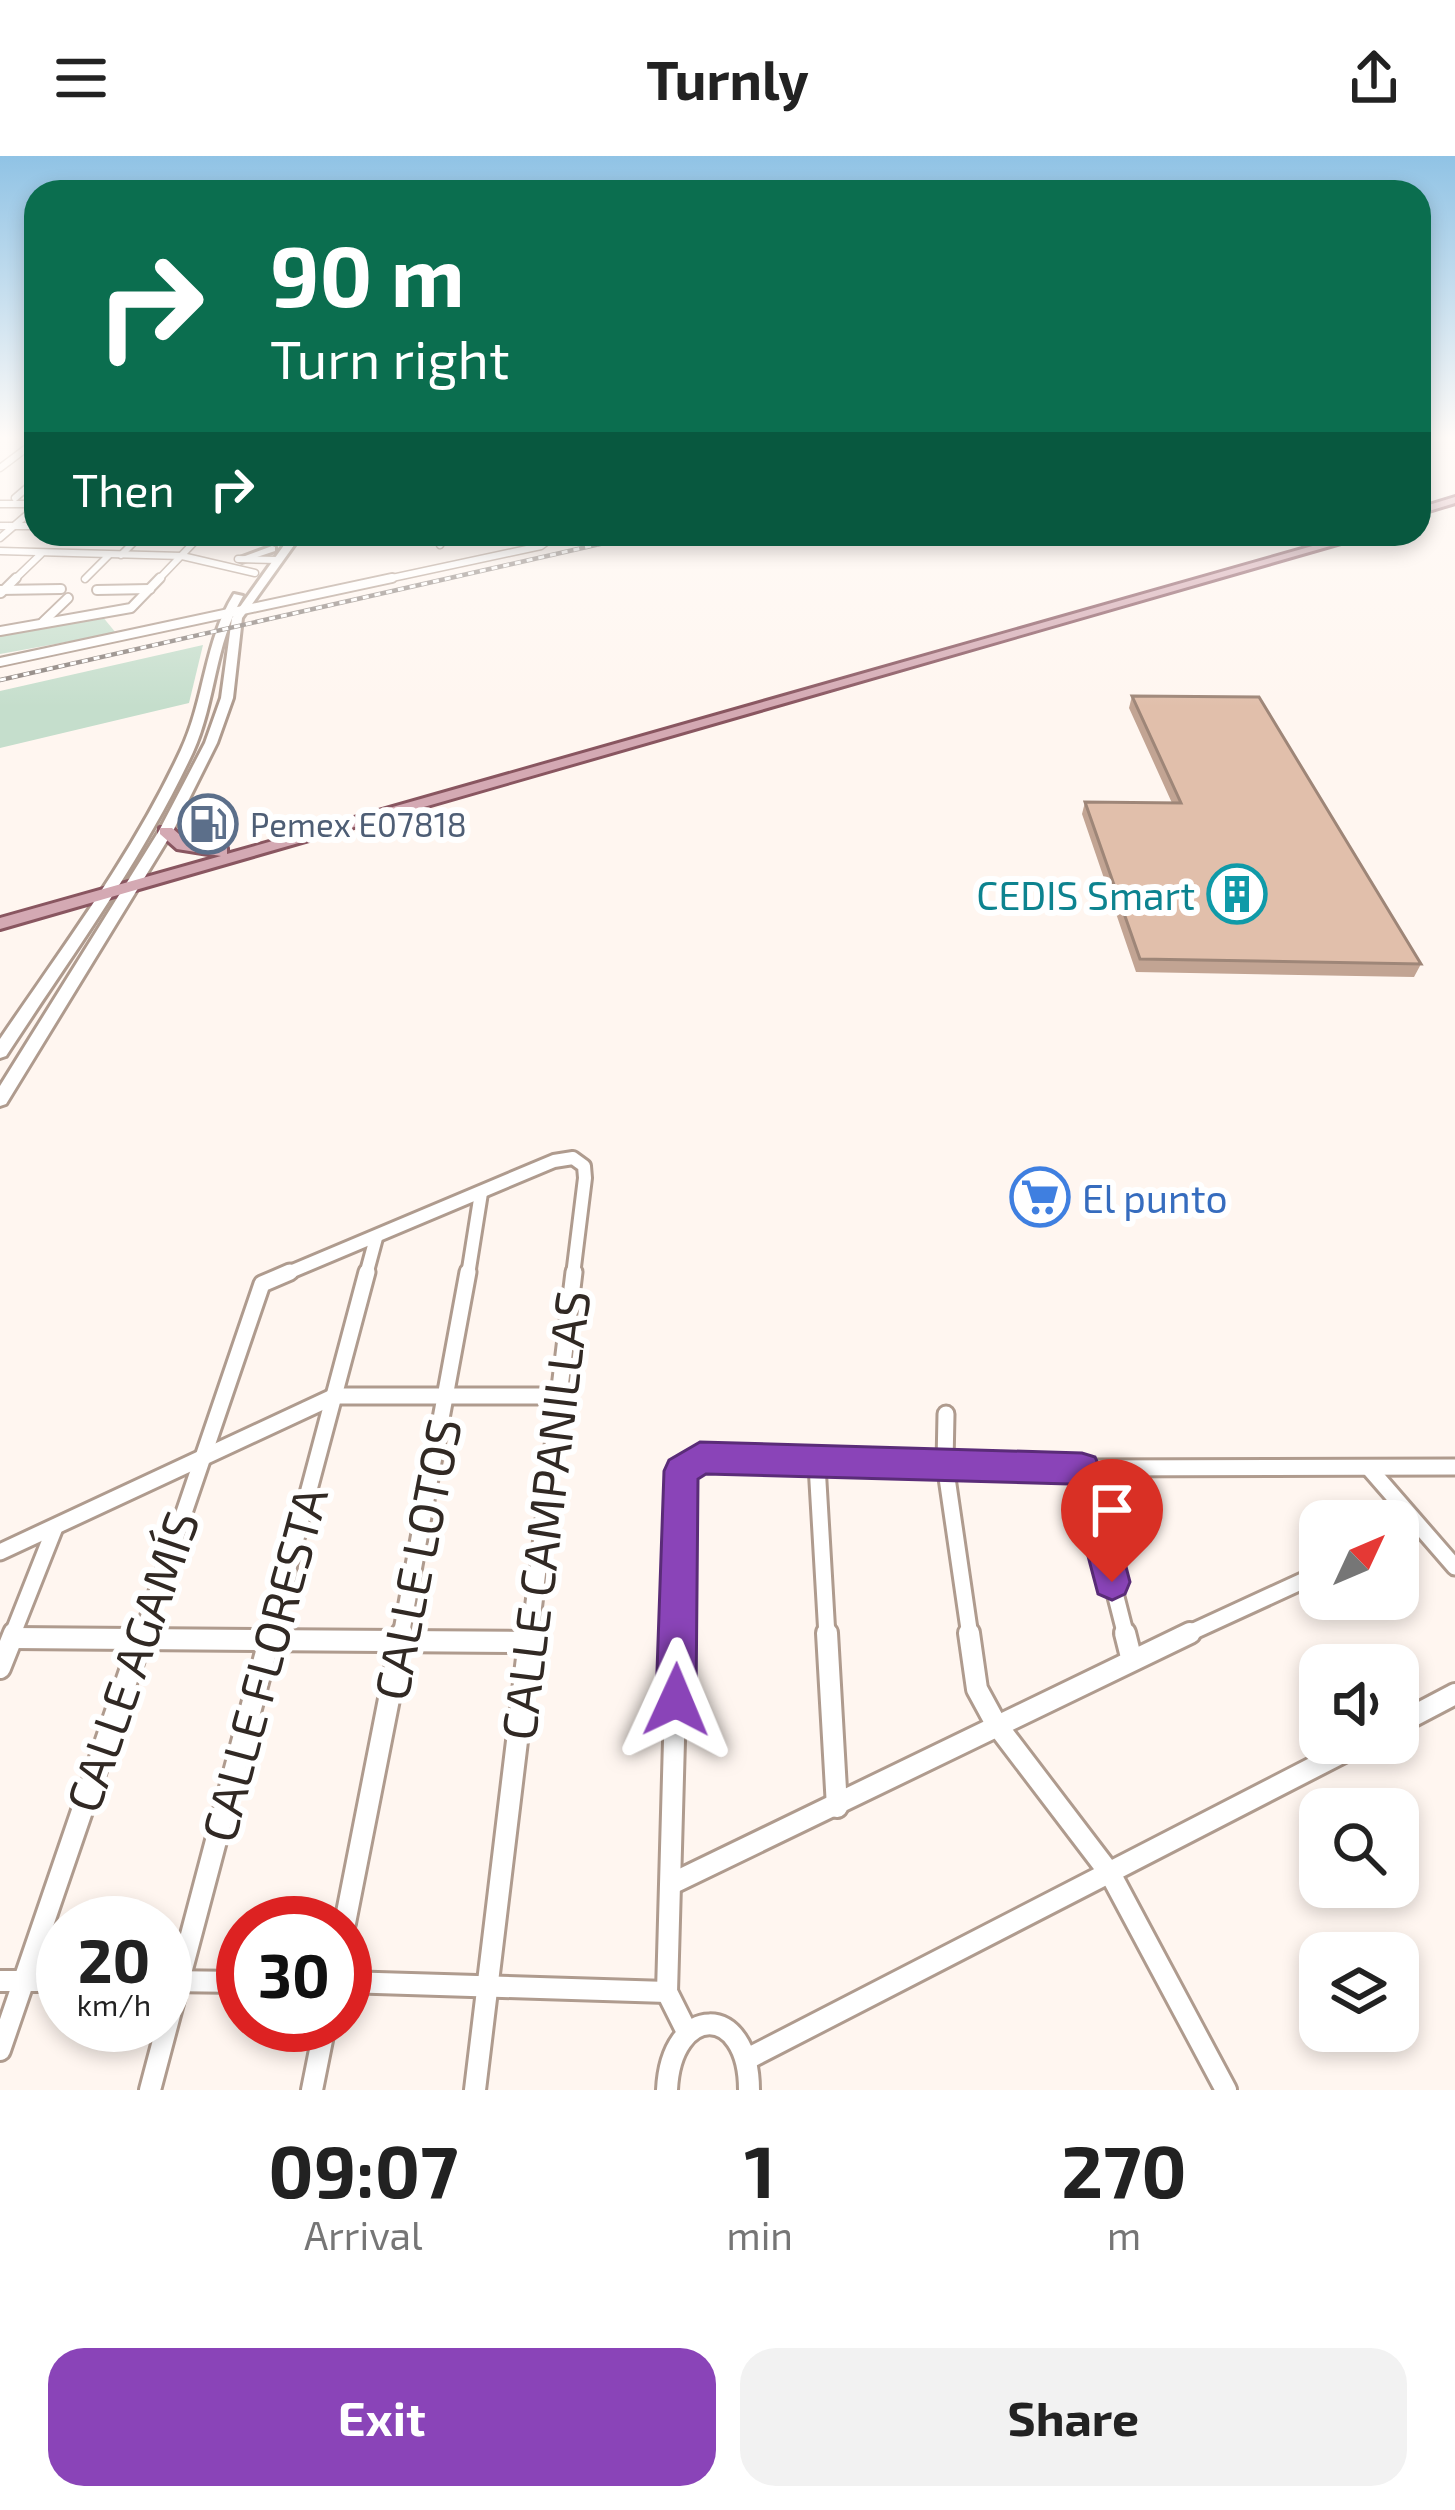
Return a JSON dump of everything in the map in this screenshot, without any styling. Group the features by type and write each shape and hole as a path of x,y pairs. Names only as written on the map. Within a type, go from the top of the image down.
{"main road":[{"path":"142,870 211,743 227,698 230,620 277,546"},
{"path":"0,1100 79,966 191,743 230,620 255,573 283,546"},
{"path":"0,910 122,883 1298,546"},
{"path":"0,924 105,894 142,870 1321,546"},
{"path":"242,559 272,556"},
{"path":"166,831 183,846 221,851"},
{"path":"0,1052 105,894"},
{"path":"57,965 79,966"}],"street":[{"path":"0,538 13,526"},
{"path":"122,555 131,546"},
{"path":"0,632 129,609 191,546"},
{"path":"0,662 230,620 541,546"},
{"path":"0,551 242,559"},
{"path":"1,591 41,554"},
{"path":"85,579 109,555"},
{"path":"207,559 255,573"},
{"path":"1,591 61,590"},
{"path":"97,590 150,590"},
{"path":"43,622 68,598"},
{"name":"CALLE CAMPANILLAS","path":"271,1278 554,1161 573,1158 584,1166 475,2090"},
{"name":"CALLE LOTOS","path":"350,1896 448,1397 481,1193"},
{"name":"CALLE FLORESTA","path":"192,1911 376,1238"},
{"name":"CALLE AGAMÍS","path":"0,2050 259,1289 271,1278"},
{"path":"0,1552 334,1396 558,1396"},
{"path":"946,1414 945,1464 977,1689 996,1724 1111,1875 1226,2090"},
{"path":"686,2030 667,1992 681,1471 700,1458 818,1465 1455,1467"},
{"path":"818,1465 837,1807"},
{"path":"1082,1468 1131,1657"},
{"path":"1369,1468 1455,1567"},
{"path":"0,1668 54,1530"},
{"path":"671,1884 837,1807 1131,1657 1299,1582"},
{"path":"13,1638 526,1642"},
{"path":"1419,1713 1455,1694"},
{"path":"749,2058 1321,1764"},
{"path":"0,1981 36,1981"},
{"path":"372,1982 667,1992"},
{"path":"668,2090 669,2056 686,2030 698,2023 724,2025 744,2044 749,2090"},
{"name":"CALLE FLORESTA","path":"150,2090 158,2052"},
{"path":"312,2090 320,2052"}],"green space":[{"path":"102,616 116,633 0,654 0,635"},
{"path":"203,645 189,703 0,748 0,691"}],"building":[{"name":"CEDIS Smart","path":"1132,696 1259,697 1421,964 1140,959 1085,802 1181,803"},
{"name":"Pemex E07818","path":"208,811 217,825 204,828 196,815"}],"railway":[{"path":"0,680 591,546"}],"place":[{"name":"Pemex E07818","path":"208,824"},
{"name":"CEDIS Smart","path":"1237,894"},
{"name":"El punto","path":"1040,1197"}],"route":[{"path":"676,1700 681,1471 700,1458 818,1465 1082,1468 1112,1582"}]}
